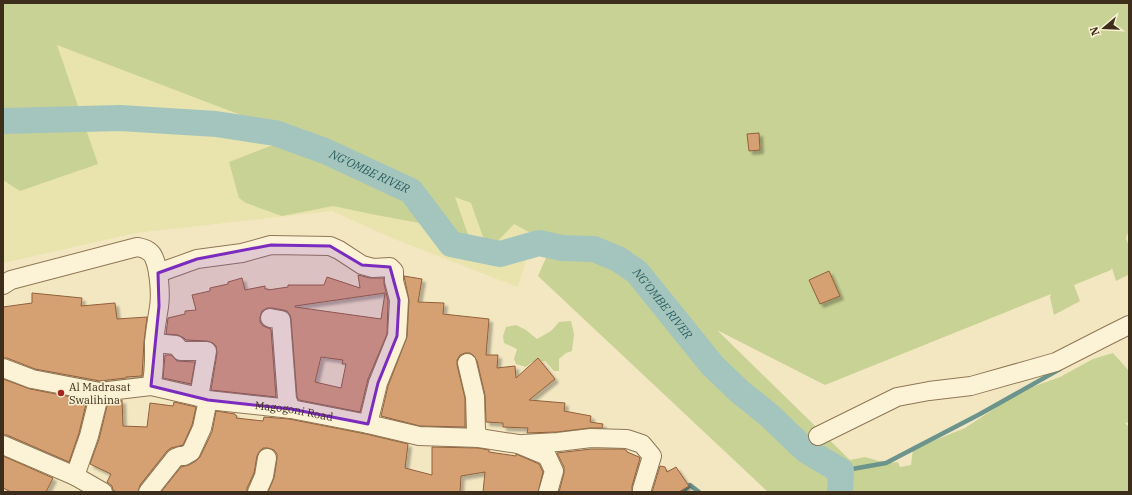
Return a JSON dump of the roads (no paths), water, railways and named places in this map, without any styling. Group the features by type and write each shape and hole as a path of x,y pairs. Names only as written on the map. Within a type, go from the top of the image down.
{"street":[{"path":"158,273 197,259 242,253 271,246 330,246 340,250 362,265 373,268 390,267 394,271 394,281 399,300 397,336 378,383 368,424"},
{"path":"3,285 11,280 137,247 150,251 154,257 158,273 159,306 154,343 154,375 151,386"},
{"path":"270,318 281,320 287,399 291,409"},
{"path":"818,436 897,397 929,391 971,386 1056,362 1129,325"},
{"path":"148,492 175,458 184,456 191,452 202,428 207,351 181,351 176,345 154,343"},
{"path":"466,363 475,397 476,430 478,438"},
{"name":"Magogoni Road","path":"3,368 32,379 100,392 151,386 204,399 291,409 368,424 419,436 478,438 518,444 546,456 554,471 548,492"},
{"path":"75,476 89,436 100,392"},
{"path":"518,444 558,442 591,438 627,439 642,444 652,456 642,492"},
{"path":"3,445 75,476 103,492"},
{"path":"257,492 264,476 267,458"}],"waterway":[{"name":"NG'OMBE RIVER","path":"3,121 120,118 216,124 275,133 325,151 411,191 451,244 500,254 539,243 562,248 594,249 618,259 637,272 712,365 739,391 770,416 807,451 841,471 840,492"},
{"path":"841,471 886,463 980,414 1060,369"},
{"path":"682,492 690,485 699,492"}],"place":[{"name":"Al Madrasat Swalihina","path":"61,393"}]}
